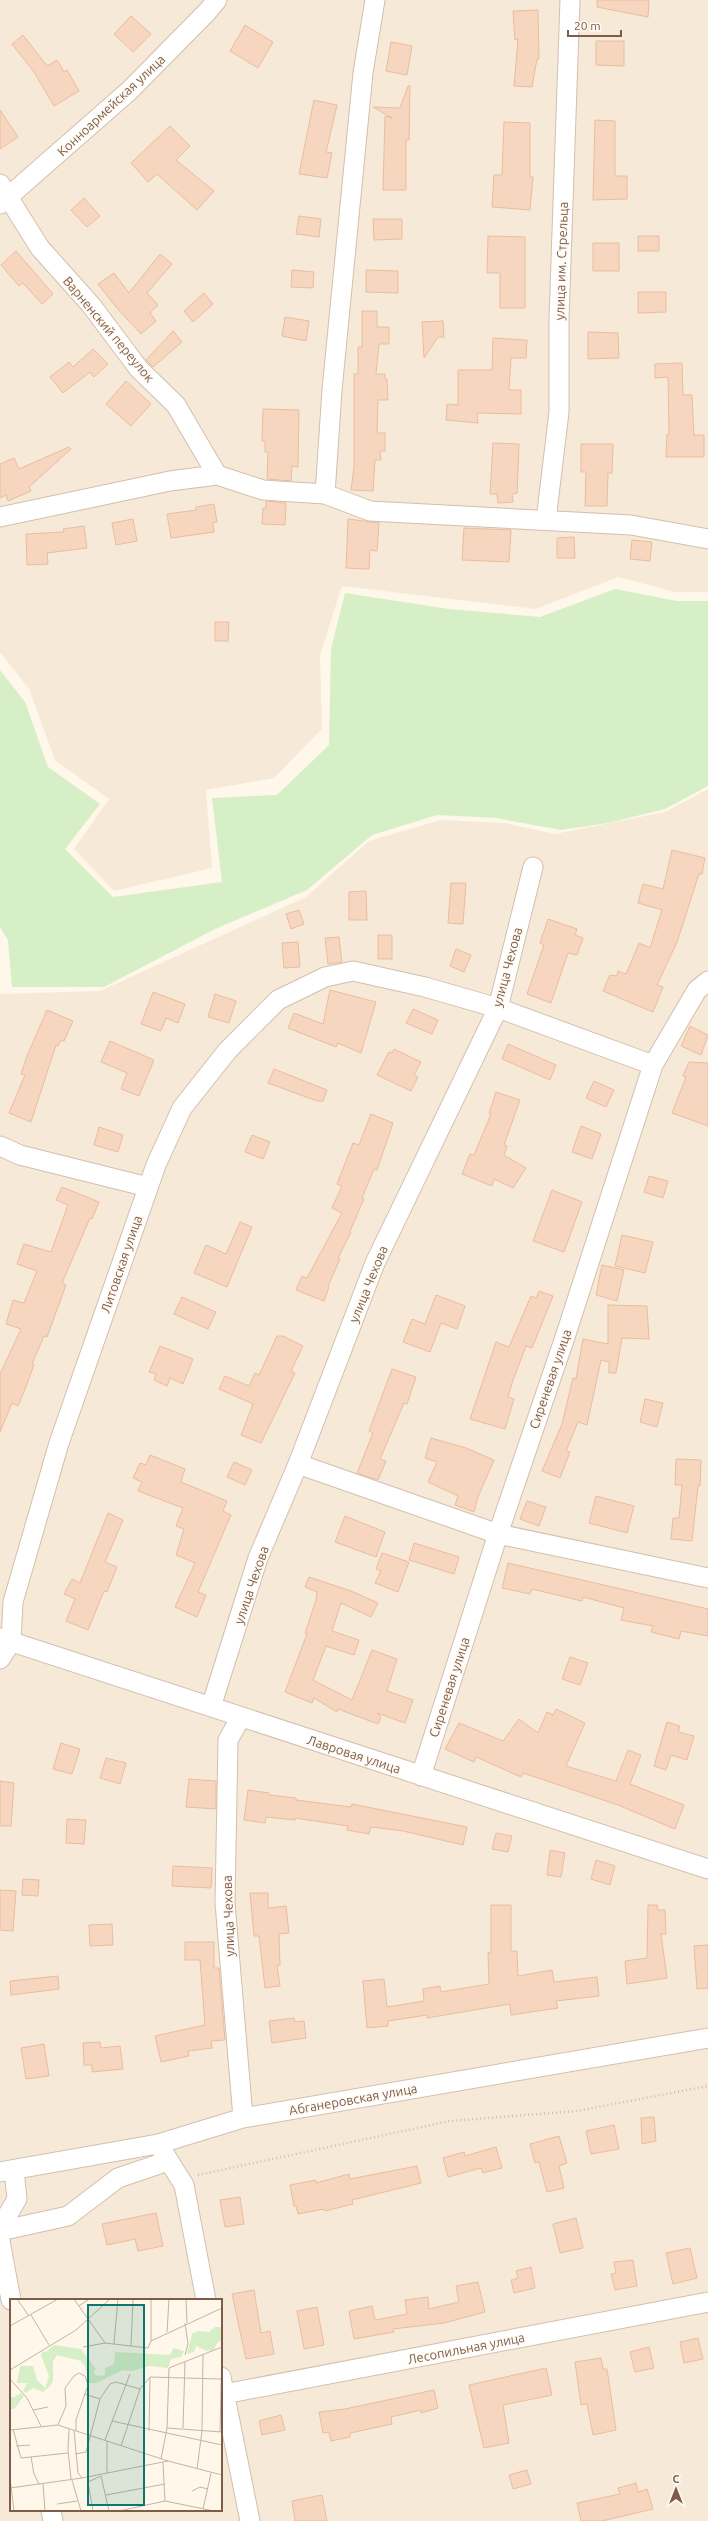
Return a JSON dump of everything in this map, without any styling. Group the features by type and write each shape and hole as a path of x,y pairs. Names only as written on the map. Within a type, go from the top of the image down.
{"street":[{"name":"Конноармейская улица","path":"3,196 129,91 208,12 217,0"},
{"path":"325,494 332,390 362,80 375,0"},
{"name":"улица им. Стрельца","path":"546,520 559,412 558,319 570,0"},
{"name":"Варненский переулок","path":"3,196 40,248 91,305 139,369 176,405 217,475"},
{"path":"0,517 170,481 217,475 263,490 325,494 370,511 631,524 708,539"},
{"name":"улица Чехова","path":"211,1707 258,1558 298,1464 375,1263 497,1008 533,867"},
{"name":"Литовская улица","path":"5,1640 13,1602 57,1451 148,1187 182,1108 228,1050 278,1000 325,977 353,971 426,987 497,1008"},
{"name":"Сиреневая улица","path":"421,1776 498,1534 566,1334 653,1065 702,986"},
{"path":"497,1008 653,1065"},
{"path":"0,1146 20,1155 148,1187"},
{"path":"298,1464 498,1534 708,1578"},
{"path":"0,1659 5,1640"},
{"name":"Лавровая улица","path":"5,1640 708,1869"},
{"name":"улица Чехова","path":"241,1717 228,1740 225,1903 243,2118"},
{"name":"Абганеровская улица","path":"7,2171 158,2144 243,2118 708,2038"},
{"path":"158,2144 184,2186 206,2299"},
{"path":"0,2230 68,2216 118,2178 168,2161"},
{"path":"0,2230 17,2199 7,2171"},
{"path":"0,2241 11,2299"},
{"name":"Лесопильная улица","path":"223,2385 708,2302"},
{"path":"223,2385 250,2521"},
{"path":"51,2511 53,2521"}],"path":[{"path":"180,2178 450,2121 577,2111 708,2086"}],"shaded area":[{"path":"0,0 708,0 708,592 675,592 618,577 536,609 342,586 320,655 322,729 274,778 206,790 212,868 114,891 74,849 109,799 55,760 29,689 0,652"},
{"path":"708,789 708,2521 0,2521 0,994 100,991 306,897 369,841 441,820 505,823 555,834 665,812"}],"green space":[{"path":"615,589 677,601 708,601 708,786 665,809 608,823 561,830 496,818 437,815 372,835 307,890 215,929 104,987 12,987 8,940 0,927 0,670 25,702 48,767 100,804 65,849 113,897 222,882 212,798 277,795 329,745 331,649 345,593 449,609 540,617"}],"building":[{"path":"597,0 649,0 648,17 597,7"},
{"path":"538,10 539,59 537,59 532,87 514,86 518,39 515,40 513,11"},
{"path":"131,16 151,34 133,52 114,34"},
{"path":"245,25 273,42 258,68 230,51"},
{"path":"23,35 47,66 57,60 64,72 67,70 79,91 54,106 34,72 12,44"},
{"path":"596,41 624,41 624,66 596,65"},
{"path":"391,42 412,46 407,75 386,71"},
{"path":"408,86 410,86 409,140 406,140 406,190 383,190 385,116 392,118 373,107 400,108"},
{"path":"314,100 337,105 326,152 332,153 327,178 299,174"},
{"path":"0,110 18,137 0,149"},
{"path":"595,120 615,121 615,176 627,176 627,199 593,200"},
{"path":"504,122 530,123 530,177 533,177 530,210 492,207 494,175 502,175"},
{"path":"170,126 190,146 176,160 214,191 197,210 157,174 148,182 131,163"},
{"path":"84,198 100,216 87,227 71,210"},
{"path":"299,216 321,219 319,237 296,234"},
{"path":"373,219 402,219 402,239 374,240"},
{"path":"488,236 525,237 525,308 500,308 500,273 487,273"},
{"path":"638,236 659,236 659,251 638,251"},
{"path":"593,243 619,243 619,271 593,271"},
{"path":"16,251 53,294 42,304 23,283 19,286 1,265"},
{"path":"160,254 172,264 147,293 158,305 150,313 156,321 141,334 116,307 98,284 114,273 129,293"},
{"path":"292,270 314,272 313,288 291,287"},
{"path":"366,270 398,271 398,293 366,292"},
{"path":"638,292 666,292 666,312 638,313"},
{"path":"204,293 213,304 193,322 184,311"},
{"path":"362,311 377,311 377,327 389,327 389,344 379,344 376,374 385,374 385,379 387,379 388,400 378,400 377,433 385,433 385,451 380,451 381,460 375,460 373,491 351,490 354,467 354,374 358,374 358,347 362,347"},
{"path":"285,317 309,321 306,341 282,336"},
{"path":"443,321 444,337 438,337 424,358 422,322"},
{"path":"173,331 182,342 153,367 146,360"},
{"path":"588,332 618,333 619,358 588,359"},
{"path":"493,338 527,340 526,358 511,358 509,390 521,390 521,414 477,413 478,423 446,420 447,404 458,405 458,370 492,370"},
{"path":"93,349 108,364 94,377 90,372 63,393 50,377 69,362 73,367"},
{"path":"682,363 683,395 692,395 694,435 704,435 704,457 666,457 667,434 669,434 668,377 655,378 655,364"},
{"path":"126,381 151,404 131,426 106,404"},
{"path":"263,409 299,410 298,467 292,466 291,481 267,479 268,452 265,452 265,441 262,441"},
{"path":"493,443 519,444 517,493 512,494 513,502 498,503 497,494 490,494"},
{"path":"581,444 613,444 612,473 608,473 607,506 585,506 586,472 581,472"},
{"path":"69,447 71,449 29,487 31,491 8,501 6,495 0,498 0,464 14,458 19,469"},
{"path":"266,501 286,503 285,525 262,524 263,508 266,508"},
{"path":"214,504 217,522 213,523 214,532 171,538 167,514 196,510 196,507"},
{"path":"133,519 137,541 116,545 112,523"},
{"path":"348,519 379,523 377,551 370,550 369,569 346,568"},
{"path":"84,526 87,548 47,553 48,564 27,565 26,534 64,532 63,529"},
{"path":"464,528 511,530 509,562 462,560"},
{"path":"574,537 575,558 557,558 557,538"},
{"path":"632,540 652,542 650,561 630,559"},
{"path":"215,622 229,622 228,641 215,641"},
{"path":"672,850 705,858 702,874 699,874 677,942 657,985 663,987 653,1012 603,991 610,975 617,976 618,971 626,974 639,943 650,948 662,910 638,903 643,884 663,889"},
{"path":"451,883 466,883 463,924 448,923"},
{"path":"366,891 367,920 349,920 349,892"},
{"path":"299,910 304,924 291,929 286,914"},
{"path":"548,919 577,929 575,935 583,938 577,955 568,953 551,1003 527,994 544,945 540,943"},
{"path":"378,935 392,935 392,959 378,959"},
{"path":"339,937 342,962 328,964 325,938"},
{"path":"298,942 300,967 284,968 282,943"},
{"path":"456,949 471,955 464,972 450,966"},
{"path":"330,990 376,1002 361,1053 338,1043 336,1047 288,1028 294,1013 323,1024"},
{"path":"153,992 185,1004 178,1023 166,1018 161,1031 141,1024"},
{"path":"215,994 236,1001 229,1023 208,1017"},
{"path":"413,1009 438,1020 432,1034 406,1023"},
{"path":"47,1010 73,1021 64,1041 61,1040 58,1046 56,1045 31,1122 9,1113 25,1075 21,1074 27,1056"},
{"path":"690,1026 708,1035 701,1055 681,1046"},
{"path":"110,1041 154,1060 139,1096 121,1089 127,1073 101,1062"},
{"path":"508,1044 556,1065 550,1080 502,1059"},
{"path":"394,1049 421,1062 414,1075 418,1077 411,1091 377,1075 389,1052 392,1053"},
{"path":"689,1062 708,1063 708,1126 672,1113 686,1077 683,1076"},
{"path":"274,1069 327,1090 323,1101 317,1101 268,1083"},
{"path":"594,1081 614,1090 606,1107 586,1098"},
{"path":"496,1092 520,1100 504,1145 507,1146 504,1155 526,1168 513,1188 494,1179 492,1186 462,1174 470,1154 474,1155 491,1114 489,1113"},
{"path":"371,1114 393,1123 377,1170 374,1169 362,1198 364,1199 350,1231 351,1232 338,1258 340,1259 328,1286 329,1287 324,1301 296,1290 302,1276 307,1278 342,1213 332,1208 342,1186 337,1184 353,1143 359,1145"},
{"path":"581,1126 601,1134 592,1159 572,1152"},
{"path":"99,1127 123,1135 118,1152 94,1145"},
{"path":"252,1135 270,1142 263,1159 245,1152"},
{"path":"649,1176 668,1181 663,1198 644,1192"},
{"path":"62,1187 99,1202 92,1219 90,1218 62,1283 66,1285 47,1337 44,1336 32,1364 34,1365 18,1406 12,1403 0,1432 0,1374 21,1329 6,1324 13,1300 24,1303 37,1271 17,1264 24,1244 51,1252 68,1205 56,1200"},
{"path":"552,1190 582,1202 564,1252 533,1241"},
{"path":"240,1222 252,1227 227,1287 194,1273 206,1245 226,1254"},
{"path":"622,1235 653,1242 645,1273 615,1266"},
{"path":"602,1265 624,1270 617,1301 596,1295"},
{"path":"539,1291 553,1296 532,1348 526,1346 512,1383 508,1397 514,1399 505,1429 470,1419 496,1342 509,1347 531,1296 536,1298"},
{"path":"436,1295 465,1306 457,1329 441,1323 430,1352 403,1342 412,1319 425,1324"},
{"path":"182,1297 216,1312 208,1329 174,1314"},
{"path":"608,1305 647,1306 649,1339 622,1338 616,1373 609,1373 609,1362 601,1360 587,1425 578,1422 566,1451 570,1452 560,1478 542,1471 562,1424 573,1378 576,1379 583,1339 608,1344"},
{"path":"277,1336 283,1336 303,1346 291,1371 295,1373 261,1443 241,1435 253,1404 219,1389 225,1376 249,1386 255,1373 259,1375"},
{"path":"160,1346 193,1359 183,1384 170,1378 167,1386 154,1380 156,1374 149,1372"},
{"path":"392,1369 416,1377 407,1404 404,1403 380,1459 386,1461 378,1480 357,1473 373,1433 369,1431"},
{"path":"645,1399 663,1403 657,1427 640,1422"},
{"path":"431,1438 466,1448 494,1460 478,1497 474,1512 455,1505 458,1496 428,1482 437,1462 425,1458"},
{"path":"150,1455 185,1469 181,1482 227,1501 223,1511 231,1515 198,1592 206,1595 197,1617 175,1607 195,1563 176,1555 184,1529 176,1526 183,1508 138,1491 142,1482 133,1478 140,1463 146,1465"},
{"path":"676,1459 701,1460 700,1486 698,1486 692,1541 671,1539 673,1518 679,1518 682,1485 675,1485"},
{"path":"234,1462 252,1470 245,1485 227,1477"},
{"path":"596,1496 634,1506 627,1533 589,1523"},
{"path":"527,1501 546,1507 539,1526 520,1519"},
{"path":"108,1513 123,1520 105,1562 117,1567 107,1592 104,1591 88,1630 66,1621 75,1599 64,1594 72,1579 80,1583"},
{"path":"345,1516 385,1532 376,1557 335,1542"},
{"path":"414,1543 459,1557 454,1574 409,1560"},
{"path":"382,1553 409,1562 398,1592 375,1583 381,1571 376,1569"},
{"path":"508,1563 708,1609 708,1636 681,1631 679,1639 651,1632 653,1626 621,1620 624,1608 583,1597 582,1601 532,1589 530,1594 502,1588"},
{"path":"309,1577 351,1591 378,1603 371,1617 341,1603 332,1631 359,1640 354,1655 326,1646 313,1680 352,1700 372,1650 397,1659 387,1691 413,1700 405,1723 377,1713 381,1717 378,1724 338,1709 337,1712 314,1698 312,1703 285,1692 307,1634 305,1633 316,1600 317,1592 305,1587"},
{"path":"570,1657 588,1663 580,1685 562,1679"},
{"path":"556,1709 585,1723 566,1766 616,1781 628,1750 641,1755 630,1784 684,1805 675,1829 618,1805 523,1773 521,1777 476,1757 474,1762 445,1749 459,1723 503,1741 519,1719 538,1733 547,1712 553,1715"},
{"path":"667,1722 680,1726 678,1732 694,1736 687,1760 671,1755 666,1770 654,1766"},
{"path":"61,1743 80,1749 72,1774 53,1769"},
{"path":"106,1758 126,1763 120,1784 100,1778"},
{"path":"189,1779 216,1781 216,1809 186,1807"},
{"path":"0,1781 14,1783 11,1826 0,1826"},
{"path":"248,1790 269,1793 269,1795 296,1798 296,1800 351,1807 352,1804 467,1827 463,1845 403,1831 371,1827 369,1834 347,1830 348,1826 295,1818 295,1820 266,1817 265,1823 244,1820"},
{"path":"67,1819 86,1820 84,1844 66,1843"},
{"path":"496,1833 512,1836 508,1852 492,1849"},
{"path":"550,1850 565,1853 561,1877 547,1875"},
{"path":"596,1860 615,1866 610,1885 591,1879"},
{"path":"173,1866 212,1868 211,1888 172,1886"},
{"path":"23,1879 39,1880 38,1896 22,1895"},
{"path":"0,1890 16,1891 13,1931 0,1930"},
{"path":"250,1893 268,1893 268,1908 286,1906 289,1933 279,1934 280,1965 277,1965 280,1986 265,1988 259,1936 254,1936"},
{"path":"491,1905 511,1905 511,1951 517,1951 518,1976 552,1970 554,1982 597,1977 599,1996 556,2001 558,2008 511,2015 510,2004 427,2018 427,2015 388,2021 388,2026 367,2028 363,1981 384,1979 387,2007 424,2001 423,1989 440,1986 441,1992 489,1984 488,1953 491,1952"},
{"path":"648,1905 657,1905 658,1910 665,1910 666,1934 661,1934 667,1978 627,1984 625,1961 647,1958"},
{"path":"112,1924 113,1945 90,1946 89,1925"},
{"path":"185,1942 214,1942 214,1968 219,1968 225,2040 211,2041 212,2048 188,2051 189,2056 161,2062 155,2036 205,2025 200,1960 185,1960"},
{"path":"708,1945 708,1988 697,1989 694,1946"},
{"path":"58,1976 59,1989 11,1995 10,1981"},
{"path":"294,2018 295,2022 304,2021 306,2038 272,2043 269,2021"},
{"path":"100,2042 101,2048 120,2046 123,2069 92,2072 92,2065 84,2065 83,2043"},
{"path":"44,2044 49,2076 26,2079 21,2048"},
{"path":"654,2117 656,2141 642,2144 641,2118"},
{"path":"614,2125 619,2149 591,2154 586,2131"},
{"path":"559,2136 567,2163 559,2166 564,2188 547,2192 539,2162 535,2163 530,2144"},
{"path":"496,2147 502,2168 483,2173 481,2168 448,2177 443,2158 464,2152 465,2156"},
{"path":"417,2166 421,2183 352,2200 353,2204 325,2211 324,2209 298,2214 296,2206 294,2206 290,2185 316,2180 316,2183 349,2174 350,2179"},
{"path":"240,2197 244,2224 225,2227 220,2200"},
{"path":"156,2213 163,2246 138,2251 135,2239 107,2245 102,2224"},
{"path":"576,2218 583,2248 560,2253 553,2224"},
{"path":"690,2248 697,2278 673,2284 666,2253"},
{"path":"633,2260 637,2286 615,2290 611,2274 616,2273 614,2262"},
{"path":"531,2267 535,2288 514,2293 511,2280 518,2278 516,2271"},
{"path":"478,2282 485,2312 444,2323 393,2329 394,2332 354,2339 349,2311 372,2306 375,2320 407,2314 405,2300 428,2297 429,2309 459,2302 456,2286"},
{"path":"254,2290 261,2333 270,2331 274,2354 246,2359 232,2294"},
{"path":"317,2307 324,2345 304,2349 297,2311"},
{"path":"698,2338 703,2359 684,2363 680,2342"},
{"path":"649,2347 654,2368 635,2372 630,2352"},
{"path":"601,2358 603,2369 607,2369 616,2430 593,2435 587,2404 581,2405 575,2362"},
{"path":"546,2368 552,2395 503,2405 509,2443 484,2448 469,2385"},
{"path":"434,2390 438,2408 421,2413 421,2410 391,2417 392,2424 350,2433 350,2437 331,2441 329,2432 323,2433 319,2412 345,2409"},
{"path":"281,2415 285,2430 262,2435 259,2421"},
{"path":"527,2470 531,2484 513,2489 509,2475"},
{"path":"636,2483 638,2492 647,2489 653,2509 602,2521 581,2521 577,2503 620,2494 618,2488"},
{"path":"322,2495 327,2521 295,2521 292,2501"}]}
